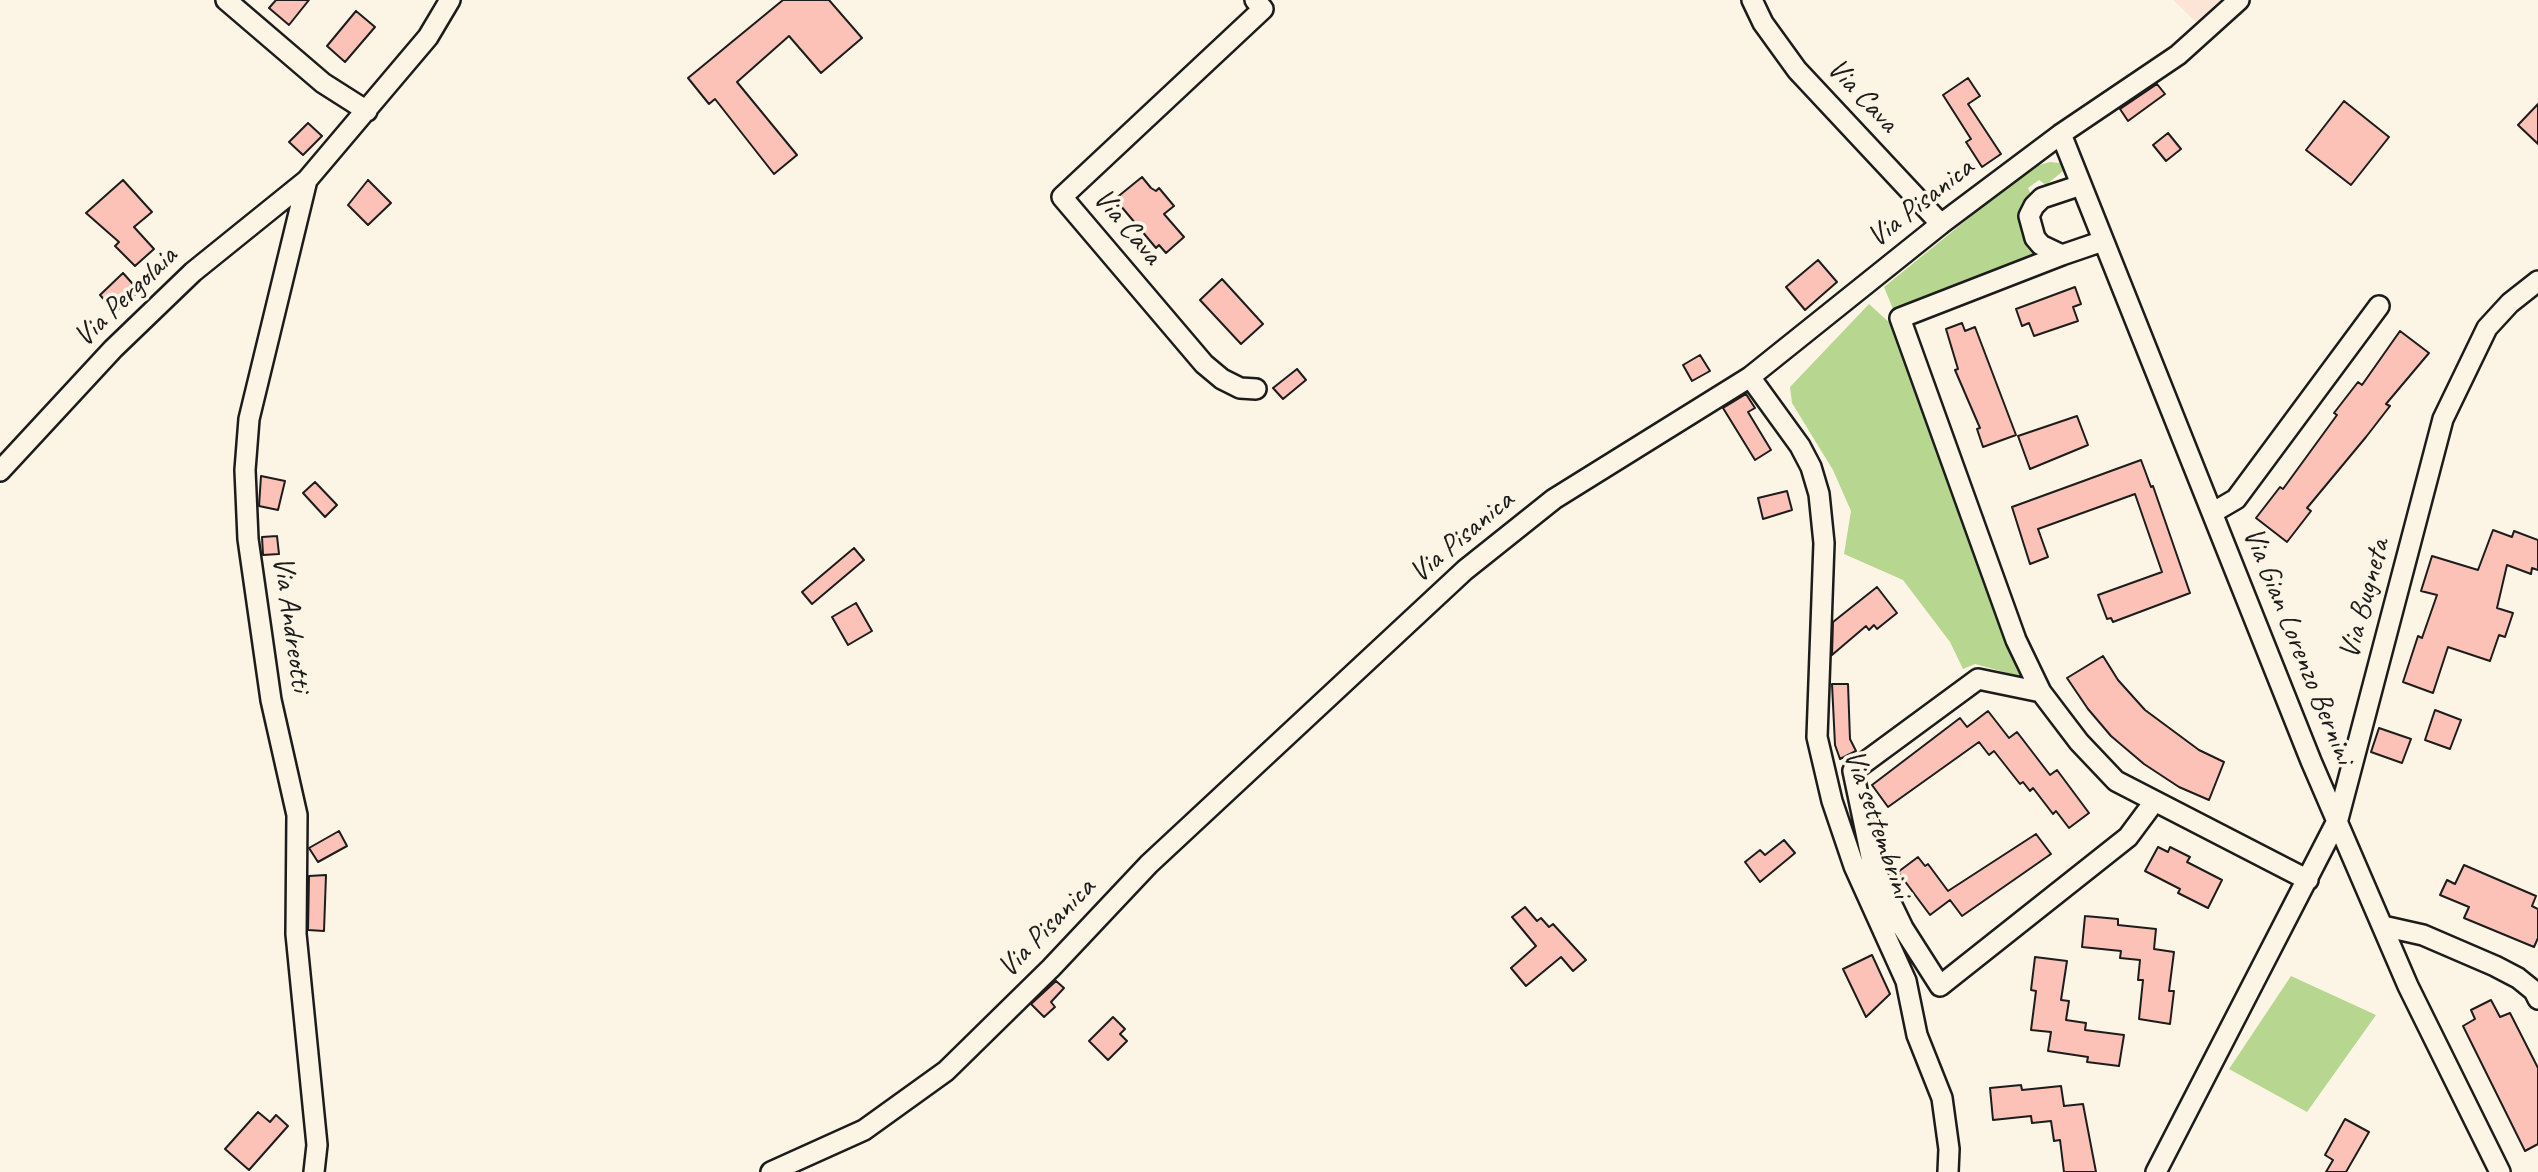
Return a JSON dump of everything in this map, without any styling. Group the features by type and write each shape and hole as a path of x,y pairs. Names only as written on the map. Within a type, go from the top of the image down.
{"street":[{"path":"226,0 323,83 367,111"},
{"name":"Via Andreotti","path":"314,1172 317,1145 296,934 297,815 271,700 248,539 245,470 249,419 307,180 428,37 450,0"},
{"name":"Via Cava","path":"1752,0 1763,23 1797,70 1941,223"},
{"name":"Via Pisanica","path":"771,1172 864,1130 946,1071 1023,997 1149,864 1465,570 1554,499 1750,377 1941,223 2060,134 2178,55 2239,0"},
{"name":"Via Cava","path":"1256,389 1240,388 1222,379 1204,364 1062,197 1263,3"},
{"name":"Via Gian Lorenzo Bernini","path":"2060,134 2311,761 2491,1168"},
{"name":"Via Pergolaia","path":"0,471 113,349 193,272 307,180"},
{"path":"2062,255 2041,245 2035,238 2029,216 2042,198 2081,185"},
{"path":"2103,241 1900,318 2016,640 2041,692 2079,742 2116,781 2308,880"},
{"name":"Via Bugneta","path":"2156,1172 2338,819 2443,419 2472,353 2487,328 2510,303 2538,281"},
{"path":"2212,513 2236,499 2379,306"},
{"name":"Via settembrini","path":"1750,377 1800,446 1811,467 1819,494 1824,543 1817,737 1832,801 1854,866 1906,981 1917,1035 1942,1098 1949,1149 1948,1172"},
{"path":"2041,692 1978,679 1853,771 1873,866 1903,928 1940,986 2128,837 2154,802"},
{"path":"2383,926 2423,935 2495,966 2518,978 2535,992 2538,999"}],"shaded area":[{"path":"2173,0 2221,0 2196,22"}],"green space":[{"path":"2050,162 2060,163 2063,171 2046,185 2039,180 2028,188 2031,195 2021,210 2024,235 2037,254 1893,309 1884,287 2012,183 2036,166"},
{"path":"1869,304 1891,324 2001,632 2026,678 1975,664 1963,669 1950,642 1903,580 1844,554 1851,511 1833,470 1792,403 1790,387"},
{"path":"2291,976 2376,1015 2307,1112 2229,1069"}],"building":[{"path":"276,0 309,0 289,25 269,8"},
{"path":"783,0 829,0 862,38 821,73 789,36 737,82 797,155 774,174 715,99 709,104 688,78"},
{"path":"356,11 375,27 345,62 327,46"},
{"path":"1968,78 1980,96 1968,104 2001,154 1982,167 1966,142 1971,139 1943,95"},
{"path":"2157,84 2165,94 2128,121 2120,109"},
{"path":"2344,101 2389,137 2351,185 2306,150"},
{"path":"2538,104 2538,144 2518,125"},
{"path":"308,123 322,136 303,155 289,142"},
{"path":"2168,133 2181,149 2166,161 2153,145"},
{"path":"1142,177 1151,188 1156,191 1159,188 1174,206 1164,214 1184,237 1166,253 1159,245 1156,248 1115,199"},
{"path":"123,180 152,212 134,227 154,249 135,266 115,246 119,242 86,213"},
{"path":"368,180 391,203 368,225 348,205"},
{"path":"1818,260 1837,282 1805,310 1786,287"},
{"path":"123,273 139,291 115,312 100,295"},
{"path":"1222,279 1263,324 1241,344 1200,300"},
{"path":"2075,287 2081,304 2073,307 2078,321 2034,336 2029,323 2022,326 2016,309"},
{"path":"1962,323 1965,331 1975,327 2016,435 1983,447 1977,429 1980,428 1955,370 1958,369 1946,329"},
{"path":"2400,331 2429,353 2386,404 2390,406 2366,437 2307,508 2311,511 2287,542 2256,518 2280,487 2283,489 2337,415 2334,413 2358,382 2362,385"},
{"path":"1700,355 1710,371 1692,381 1683,365"},
{"path":"1297,369 1306,380 1283,399 1273,388"},
{"path":"1746,394 1755,408 1748,412 1771,450 1755,460 1723,408"},
{"path":"2077,416 2088,445 2030,469 2018,436"},
{"path":"2141,460 2151,487 2153,486 2190,593 2113,622 2111,618 2107,619 2098,595 2162,572 2135,494 2038,529 2048,557 2030,564 2012,507"},
{"path":"261,476 285,481 278,510 259,506"},
{"path":"315,482 337,505 325,517 303,493"},
{"path":"1787,491 1792,510 1763,519 1758,498"},
{"path":"2493,530 2512,537 2514,531 2538,540 2538,570 2532,568 2531,574 2507,565 2497,608 2513,613 2505,637 2499,635 2490,661 2448,647 2433,693 2403,682 2418,636 2422,638 2437,595 2421,591 2432,556 2478,570"},
{"path":"277,536 279,554 263,555 262,537"},
{"path":"854,548 864,560 812,604 802,592"},
{"path":"1877,587 1897,613 1877,629 1874,625 1869,630 1866,626 1832,655 1833,622"},
{"path":"856,603 872,631 848,645 832,617"},
{"path":"2103,656 2118,680 2145,710 2199,750 2224,762 2209,800 2179,787 2144,764 2111,736 2088,709 2067,678"},
{"path":"1832,684 1848,684 1850,739 1856,751 1840,759 1835,745"},
{"path":"2435,710 2461,720 2450,749 2425,740"},
{"path":"1988,711 2009,738 2017,732 2050,775 2057,770 2089,813 2069,828 2056,811 2053,814 2033,788 2030,791 2023,782 2020,784 1994,751 1989,755 1979,742 1888,807 1872,785 1960,718 1967,727"},
{"path":"2379,728 2411,739 2402,763 2371,752"},
{"path":"339,831 347,846 318,862 309,848"},
{"path":"2036,834 2051,854 1962,916 1950,900 1930,915 1898,872 1918,857 1925,866 1928,864 1948,891"},
{"path":"1784,840 1795,853 1760,882 1745,862 1760,850 1765,855"},
{"path":"2158,847 2168,852 2170,847 2190,857 2187,862 2222,880 2208,908 2178,893 2180,889 2145,871"},
{"path":"2464,865 2536,896 2532,906 2538,909 2538,938 2534,947 2464,918 2469,907 2440,895 2447,880 2455,884"},
{"path":"326,875 324,931 308,930 309,876"},
{"path":"1525,907 1537,921 1541,918 1549,927 1553,924 1586,960 1573,971 1561,957 1526,986 1511,968 1536,946 1512,917"},
{"path":"2085,916 2118,919 2118,925 2156,929 2154,949 2174,952 2169,991 2174,991 2170,1024 2139,1019 2143,980 2138,980 2140,960 2120,958 2121,951 2082,947"},
{"path":"1872,955 1890,994 1866,1017 1843,969"},
{"path":"2035,957 2067,961 2061,1000 2069,1001 2066,1020 2086,1023 2085,1030 2124,1035 2119,1066 2087,1062 2088,1057 2048,1051 2051,1032 2031,1030 2036,991 2031,990"},
{"path":"1056,981 1064,988 1051,1002 1055,1007 1044,1017 1031,1004"},
{"path":"2491,1000 2500,1017 2510,1013 2538,1068 2538,1144 2525,1151 2463,1026 2475,1019 2471,1010"},
{"path":"1113,1017 1125,1029 1120,1034 1127,1041 1108,1060 1089,1041"},
{"path":"2021,1085 2022,1090 2061,1086 2064,1106 2083,1104 2096,1172 2064,1172 2060,1140 2054,1141 2051,1121 2032,1123 2031,1116 1993,1120 1990,1088"},
{"path":"258,1112 270,1122 276,1115 288,1126 249,1170 225,1149"},
{"path":"2345,1119 2369,1132 2346,1172 2326,1172 2333,1160 2325,1155"}]}
